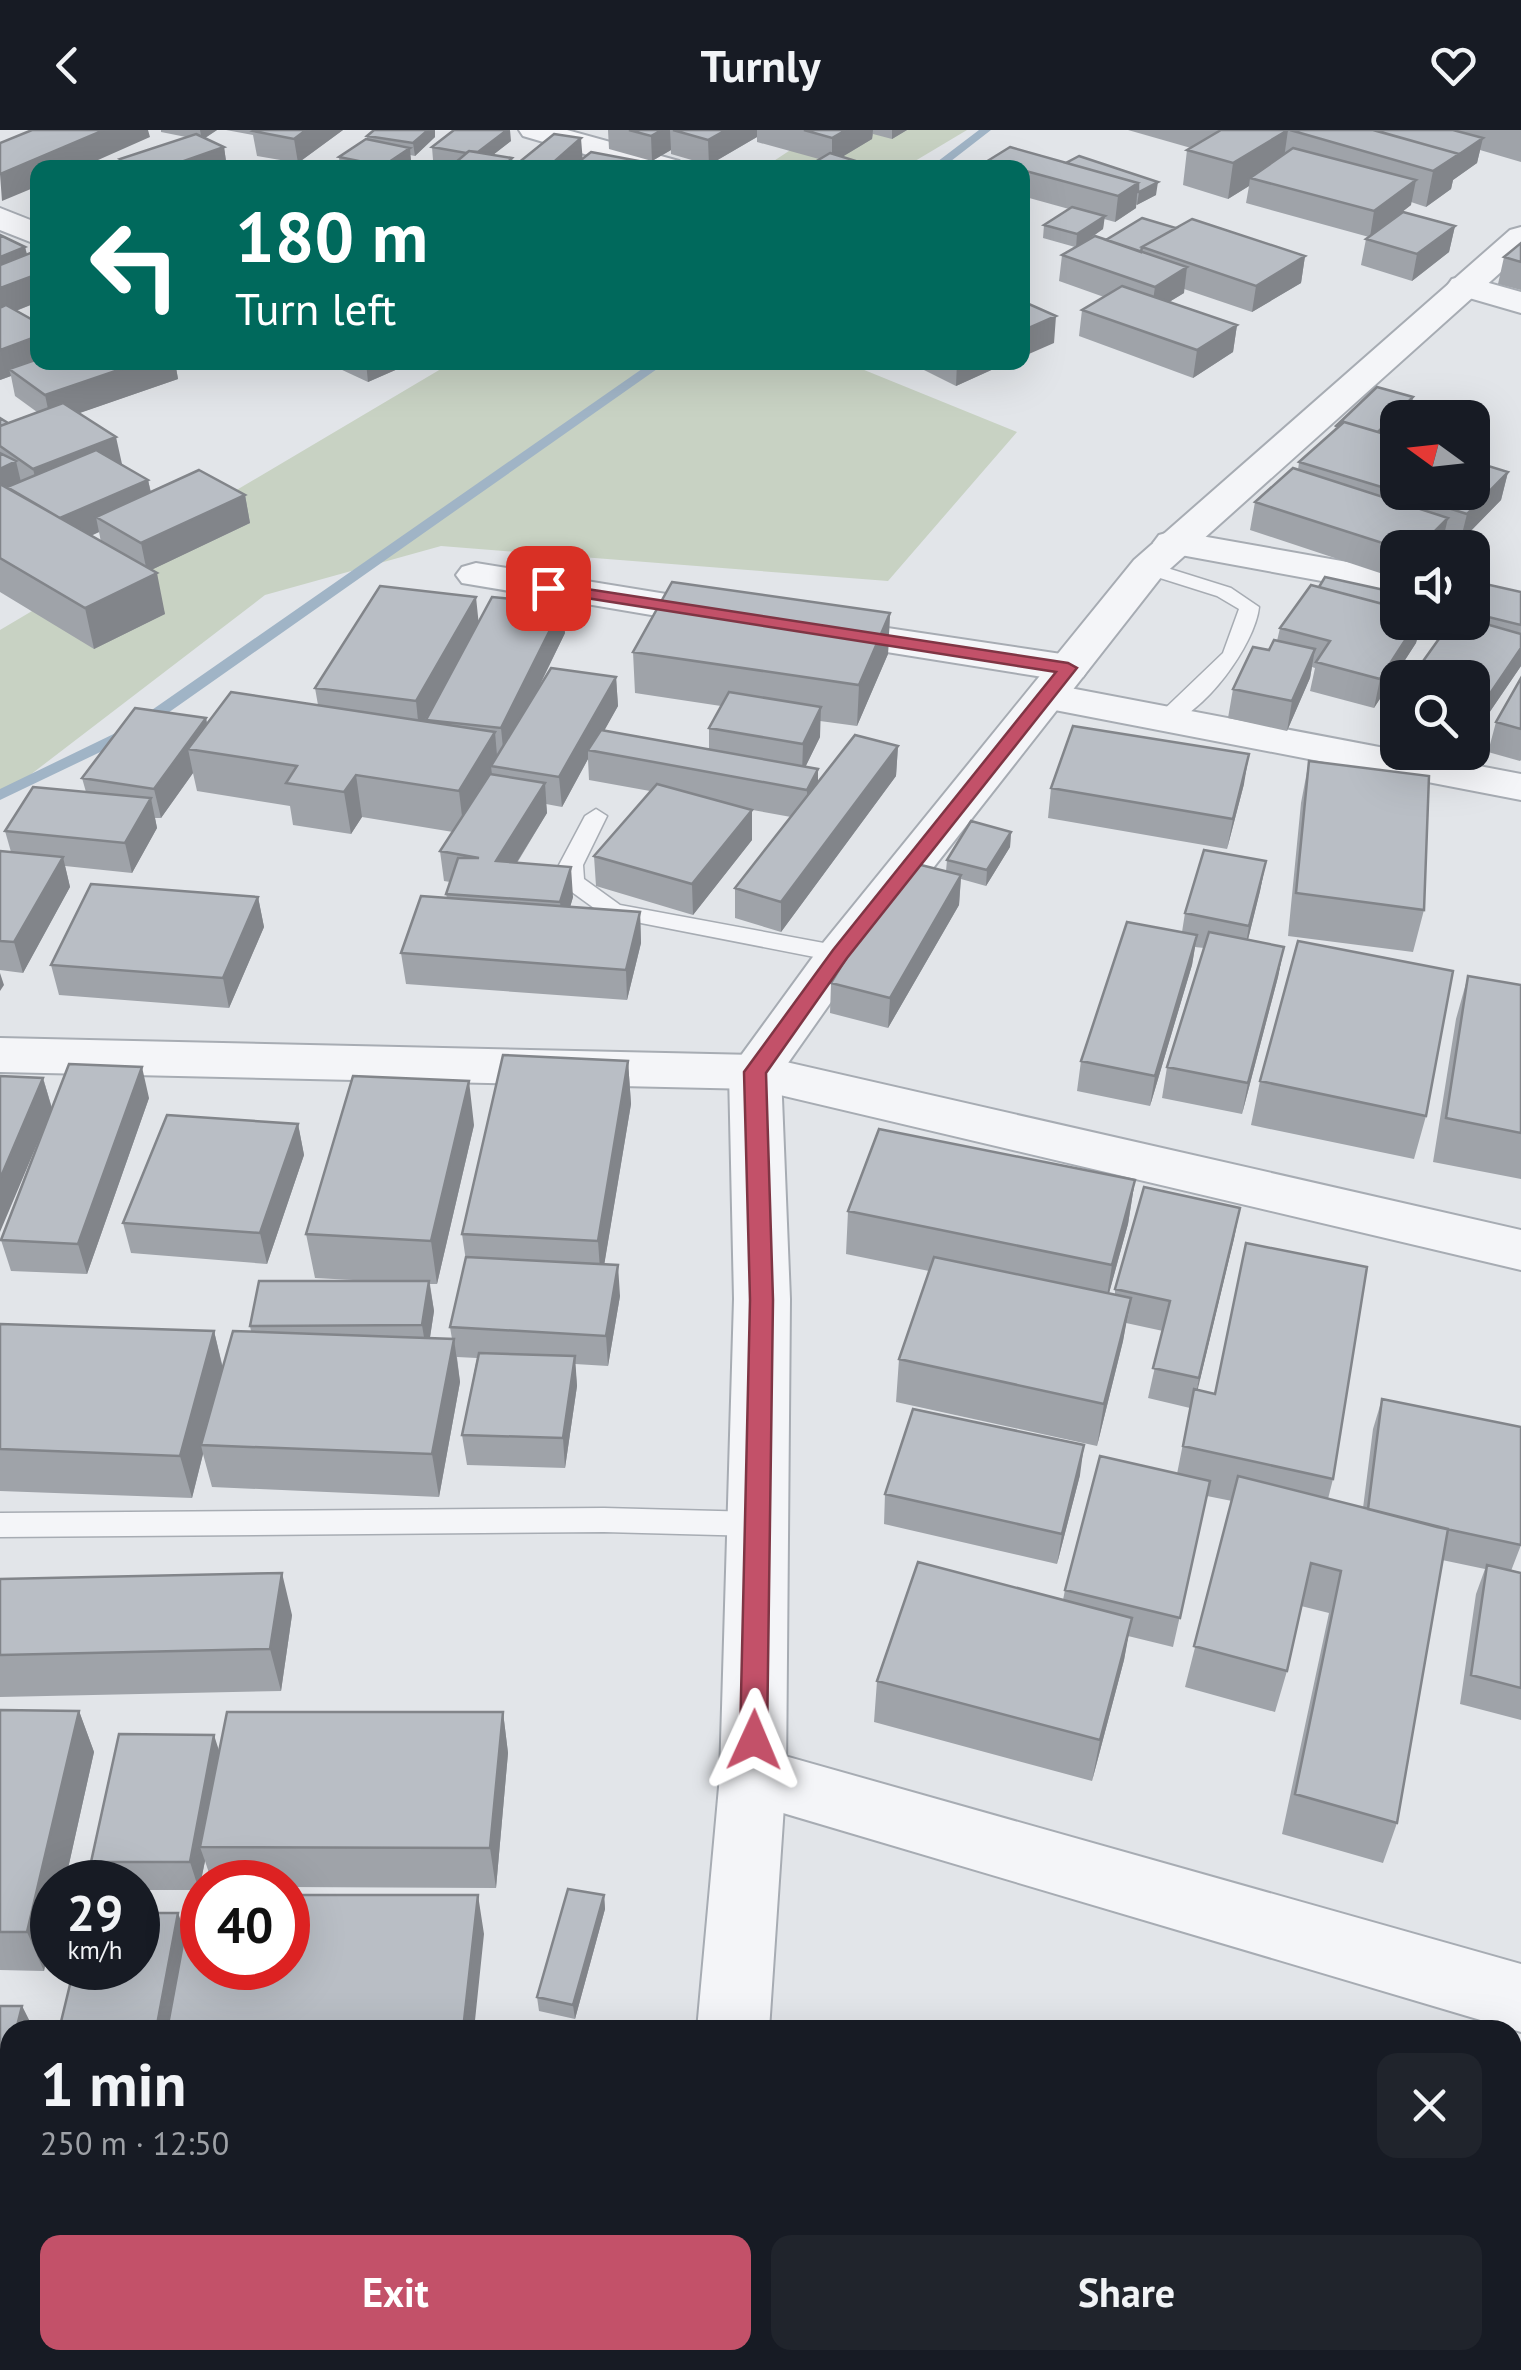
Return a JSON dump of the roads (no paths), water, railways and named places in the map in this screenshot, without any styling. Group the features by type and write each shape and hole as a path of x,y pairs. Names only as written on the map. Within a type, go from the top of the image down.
{"street":[{"path":"534,130 640,160"},
{"path":"0,218 30,231"},
{"path":"734,2020 753,1776 762,1300 755,1072 840,954 1160,556 1521,237"},
{"path":"1464,286 1521,303"},
{"path":"1160,556 1380,581"},
{"path":"476,575 1059,683 1165,719 1521,787"},
{"path":"0,1055 755,1072 1521,1250"},
{"path":"753,1776 1521,1998"}],"lane":[{"path":"1160,556 1249,608 1249,629 1236,654 1165,719"},
{"path":"596,816 571,865 573,882 613,911 840,954"},
{"path":"0,1525 604,1520 756,1524"}],"waterway":[{"path":"945,160 986,130"},
{"path":"0,795 132,731 650,370"}]}
